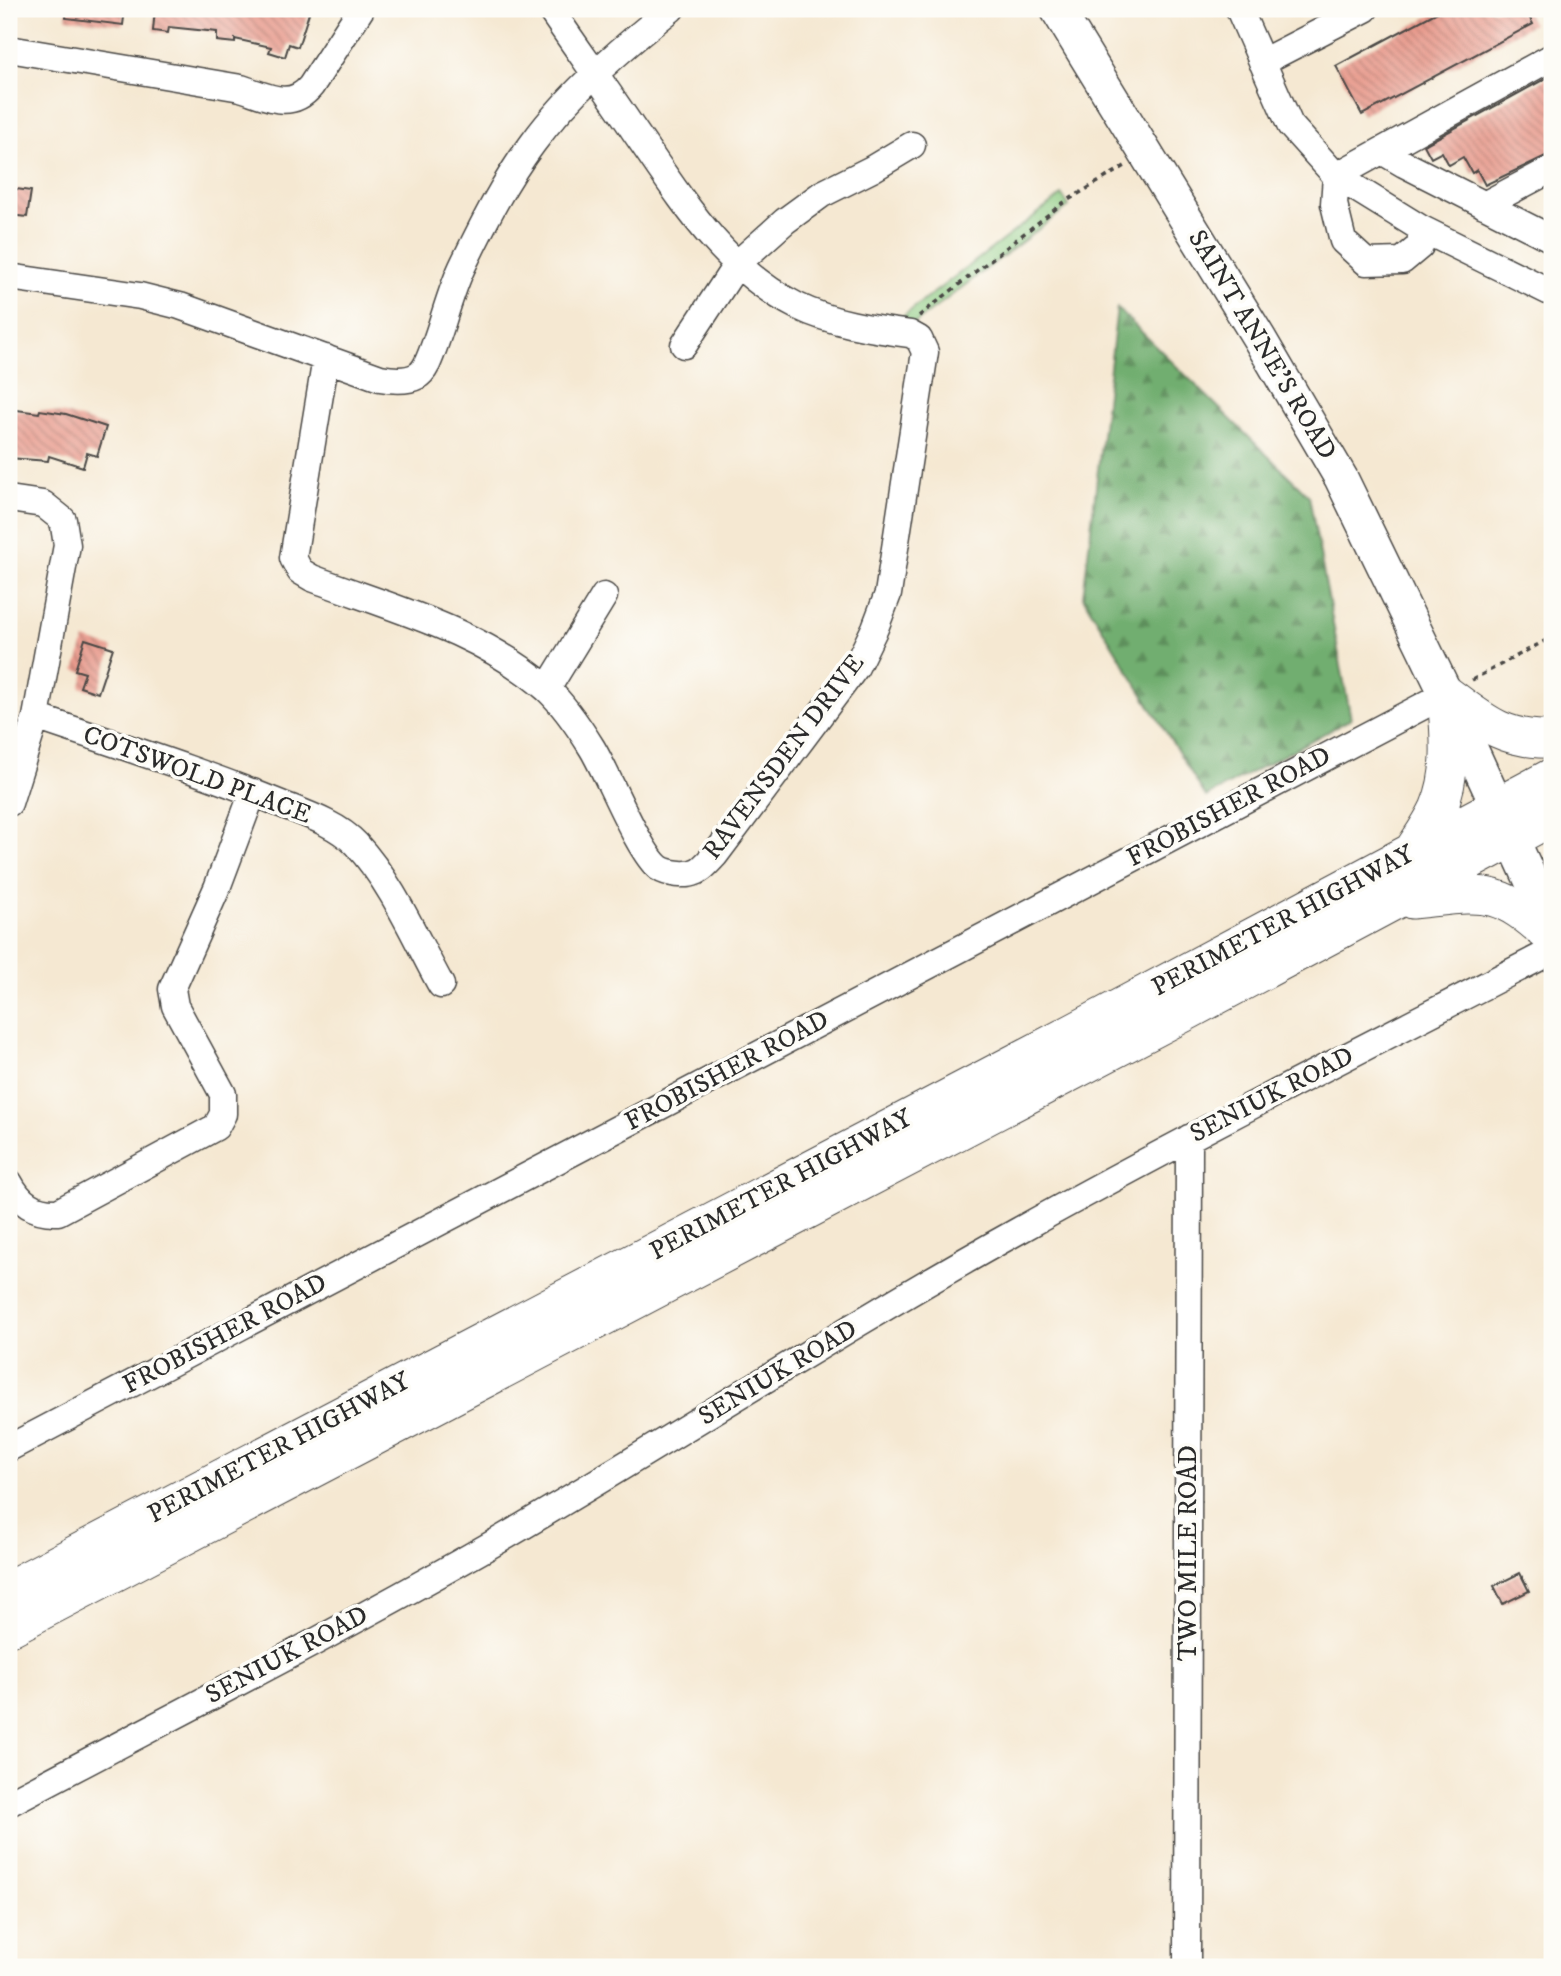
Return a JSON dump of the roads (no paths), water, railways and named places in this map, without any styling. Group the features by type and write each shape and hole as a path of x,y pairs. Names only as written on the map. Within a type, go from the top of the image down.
{"highway":[{"path":"1446,694 1481,721 1504,733 1532,739 1552,739"},
{"path":"1412,853 1438,809 1445,784 1450,745 1446,694"},
{"name":"PERIMETER HIGHWAY","path":"9,1628 1393,901 1505,822 1552,777"},
{"name":"PERIMETER HIGHWAY","path":"9,1589 1412,853 1505,822 1552,817"},
{"path":"1393,901 1460,894 1486,895 1527,914 1552,937"}],"main road":[{"name":"SAINT ANNE'S ROAD","path":"1057,9 1333,463 1385,564 1552,926"}],"street":[{"path":"9,49 241,88 278,100 292,100 304,96 361,9"},
{"name":"RAVENSDEN DRIVE","path":"326,358 293,558 300,571 312,579 444,626 491,649 547,689 578,726 594,751 647,853 660,869 678,874 697,872 715,855 856,667 884,605 888,594 925,352 919,339 911,334 827,319 795,305 725,254 690,213 550,9"},
{"path":"9,276 139,296 180,306 380,378 405,379 418,375 426,366 461,269 514,171 553,119 623,47 671,9"},
{"path":"1239,9 1290,125 1336,176 1422,229 1552,293"},
{"path":"1262,62 1365,9"},
{"path":"1336,176 1552,57"},
{"path":"684,345 737,264 785,221 822,194 872,170 912,145"},
{"path":"1382,151 1552,239"},
{"path":"1484,205 1552,169"},
{"path":"1336,176 1334,204 1343,241 1366,262 1402,261 1420,246 1422,229"},
{"path":"9,499 43,504 63,520 67,545 36,716 9,803"},
{"path":"547,689 604,596"},
{"name":"FROBISHER ROAD","path":"9,1448 1446,694"},
{"name":"COTSWOLD PLACE","path":"36,716 253,792 331,826 354,842 390,890 441,985"},
{"path":"9,1182 16,1195 29,1207 44,1213 58,1212 216,1127 223,1114 223,1094 175,1006 172,989 217,888 253,792"},
{"name":"SENIUK ROAD","path":"9,1803 279,1661 498,1540 1014,1233 1189,1138 1552,951"},
{"name":"TWO MILE ROAD","path":"1187,1967 1189,1138"}]}
